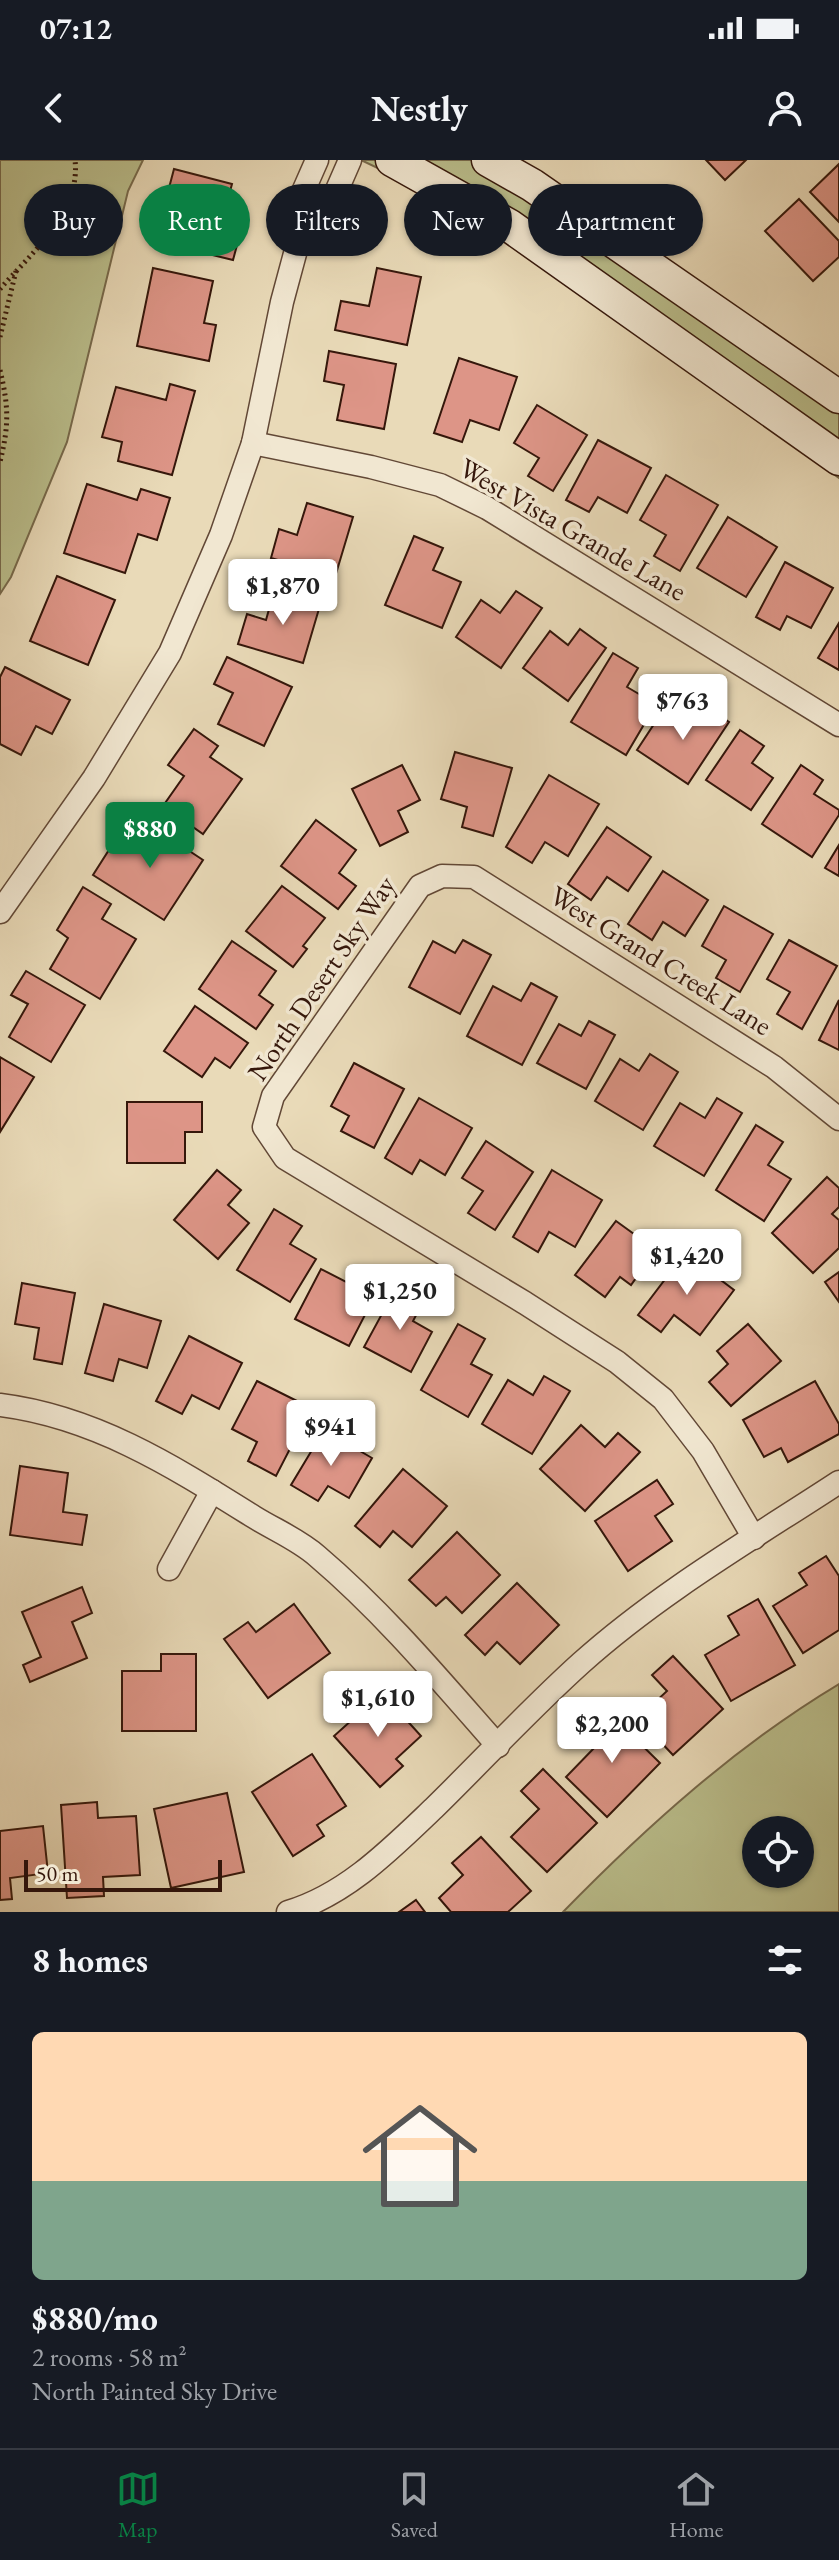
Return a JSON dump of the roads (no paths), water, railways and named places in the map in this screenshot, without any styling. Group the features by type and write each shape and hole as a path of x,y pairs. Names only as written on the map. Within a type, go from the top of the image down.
{"street":[{"path":"306,184 317,160"},
{"path":"340,184 350,160"},
{"path":"392,160 510,226 839,459"},
{"path":"488,160 532,185 839,397"},
{"path":"0,912 94,778 170,653 221,535 253,443 294,256"},
{"name":"West Vista Grande Lane","path":"253,443 371,467 440,485 501,516 839,725"},
{"name":"West Grand Creek Lane","path":"442,876 474,877 774,1067 839,1119"},
{"name":"North Desert Sky Way","path":"442,876 420,886 273,1096 264,1127 285,1158 617,1362 663,1399 703,1451 754,1538"},
{"path":"0,1405 33,1409 75,1420 145,1452 314,1553 399,1634 498,1746"},
{"path":"288,1912 311,1905 366,1870 581,1663 618,1632 660,1600 839,1482"},
{"path":"169,1569 212,1491"}]}
